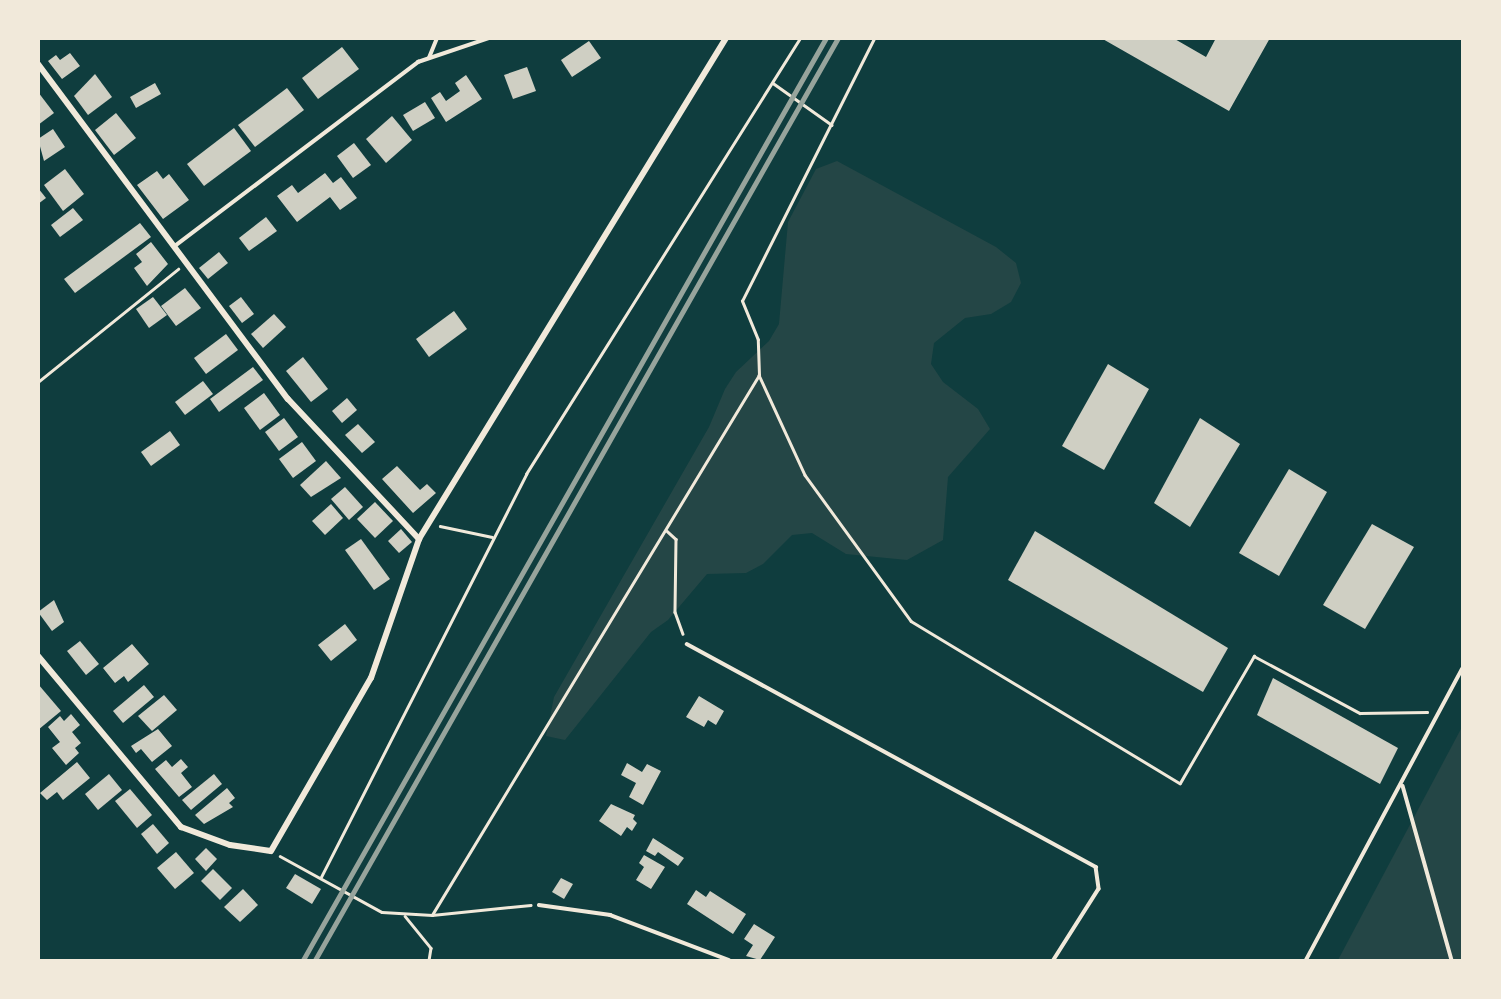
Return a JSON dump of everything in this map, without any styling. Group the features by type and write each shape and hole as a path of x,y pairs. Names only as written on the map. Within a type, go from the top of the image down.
{"street":[{"path":"38,656 181,827 230,845 271,851 371,678 419,540 726,38"},
{"path":"38,64 288,399 419,540"}],"lane":[{"path":"429,58 437,38"},
{"path":"174,246 429,58 489,38"},
{"path":"687,644 1096,867 1099,889 1054,961"},
{"path":"1306,961 1442,712 1462,669"},
{"path":"1403,783 1452,961"},
{"path":"540,905 610,915 729,961"}],"path":[{"path":"321,877 526,474 800,38"},
{"path":"874,38 742,301 758,340 759,376 805,475 911,621 1180,783 1254,656 1360,713 1442,712"},
{"path":"773,83 832,125"},
{"path":"38,382 186,262"},
{"path":"432,915 759,376"},
{"path":"429,524 492,537"},
{"path":"667,531 676,539 675,612 687,644"},
{"path":"271,851 382,912 405,916 432,915 497,905 540,905"},
{"path":"405,916 431,948 429,961"}],"shaded area":[{"path":"837,161 996,247 1016,263 1021,283 1011,302 991,314 965,318 934,343 931,364 943,382 978,409 990,429 948,477 943,540 907,560 846,554 812,533 792,535 763,564 746,573 707,574 668,620 651,632 565,740 546,736 554,697 709,427 725,389 736,372 769,341 779,324 788,222 816,169"},
{"path":"1462,727 1462,960 1338,960"}],"building":[{"path":"1101,38 1173,38 1206,57 1216,38 1270,38 1229,111"},
{"path":"589,41 601,58 572,77 561,60"},
{"path":"342,47 359,69 318,99 302,78"},
{"path":"70,53 80,66 62,79 48,61 56,55 60,60"},
{"path":"527,67 536,91 513,99 504,75"},
{"path":"95,74 112,97 88,115 74,96"},
{"path":"466,75 482,99 446,122 431,98 440,92 446,101 460,91 455,83"},
{"path":"155,83 161,94 136,108 130,97"},
{"path":"287,88 304,110 255,147 238,125"},
{"path":"38,92 54,113 38,125"},
{"path":"425,102 435,118 413,131 403,115"},
{"path":"116,113 136,138 114,155 95,130"},
{"path":"392,116 412,140 386,163 366,139"},
{"path":"234,128 251,151 204,186 187,164"},
{"path":"53,129 65,147 44,161 38,139"},
{"path":"354,143 371,165 353,178 337,156"},
{"path":"65,169 84,194 63,211 44,185"},
{"path":"157,171 163,179 169,174 189,200 163,219 137,185"},
{"path":"325,173 333,183 341,177 357,198 340,210 330,197 297,222 277,196 292,185 298,193"},
{"path":"38,188 46,198 38,204"},
{"path":"73,208 83,220 60,237 51,225"},
{"path":"266,217 277,231 249,251 239,238"},
{"path":"140,223 151,237 75,293 64,279"},
{"path":"151,242 168,264 147,286 134,268 142,262 136,254"},
{"path":"219,252 228,263 208,279 199,268"},
{"path":"185,288 201,308 176,326 161,306"},
{"path":"153,297 167,315 149,328 136,309"},
{"path":"241,297 254,314 242,323 229,306"},
{"path":"454,311 467,329 429,357 416,339"},
{"path":"274,314 286,327 263,348 251,334"},
{"path":"226,334 238,350 206,374 194,358"},
{"path":"303,357 328,389 311,402 286,371"},
{"path":"1108,364 1149,389 1104,470 1062,446"},
{"path":"253,367 263,380 219,412 210,399"},
{"path":"203,381 213,394 185,415 175,402"},
{"path":"264,393 280,415 260,430 244,408"},
{"path":"347,398 357,410 342,423 332,411"},
{"path":"284,418 298,437 279,451 265,432"},
{"path":"1200,418 1240,444 1190,527 1154,503"},
{"path":"358,424 375,442 362,453 345,435"},
{"path":"170,431 180,445 151,466 141,452"},
{"path":"302,442 316,461 293,478 279,459"},
{"path":"326,461 341,478 311,497 300,485"},
{"path":"397,466 420,490 427,484 436,493 413,513 382,479"},
{"path":"1289,469 1327,492 1279,576 1239,553"},
{"path":"345,487 363,507 349,520 331,499"},
{"path":"375,502 393,521 375,538 357,519"},
{"path":"331,504 343,518 325,535 312,521"},
{"path":"1372,524 1414,547 1365,629 1323,605"},
{"path":"401,529 412,542 399,553 388,541"},
{"path":"1035,531 1228,648 1203,692 1008,580"},
{"path":"361,539 390,579 374,590 345,550"},
{"path":"54,600 64,622 52,631 38,612"},
{"path":"345,624 357,640 331,661 318,645"},
{"path":"80,641 99,664 86,675 67,651"},
{"path":"132,644 149,664 128,682 124,676 115,683 103,668"},
{"path":"1273,678 1398,748 1380,784 1257,715"},
{"path":"38,684 61,711 38,730"},
{"path":"144,685 154,697 123,723 113,711"},
{"path":"164,695 177,710 152,731 138,716"},
{"path":"699,696 724,711 716,725 708,720 704,727 686,717"},
{"path":"71,714 80,725 72,732 81,743 75,748 79,753 66,765 52,748 60,742 48,727 60,716 64,721"},
{"path":"158,729 172,746 152,762 141,749 136,753 131,746"},
{"path":"181,759 188,767 181,773 192,787 179,797 155,769 166,760 172,767"},
{"path":"77,762 90,778 63,800 57,792 47,800 40,793"},
{"path":"627,763 642,772 647,764 661,771 643,805 629,797 636,783 621,775"},
{"path":"109,774 122,790 98,810 85,794"},
{"path":"214,774 222,784 191,810 182,800"},
{"path":"227,788 235,798 229,803 233,807 204,824 195,815"},
{"path":"130,789 152,815 137,828 115,801"},
{"path":"611,804 635,815 633,819 637,823 632,831 627,827 621,836 599,821"},
{"path":"153,824 169,843 157,854 141,834"},
{"path":"653,838 684,858 678,866 658,852 655,856 646,851"},
{"path":"206,848 217,859 206,871 195,859"},
{"path":"176,852 194,873 175,889 157,868"},
{"path":"644,855 665,867 651,889 636,880 644,867 639,863"},
{"path":"213,869 232,888 220,900 201,881"},
{"path":"295,874 321,889 312,904 286,888"},
{"path":"561,878 573,884 564,899 552,892"},
{"path":"243,889 258,905 240,922 224,907"},
{"path":"696,890 706,897 710,891 746,914 733,934 687,904"},
{"path":"754,924 775,937 760,960 746,956 753,945 744,939"}],"railway":[{"path":"303,960 826,38"},
{"path":"315,960 838,38"}]}
